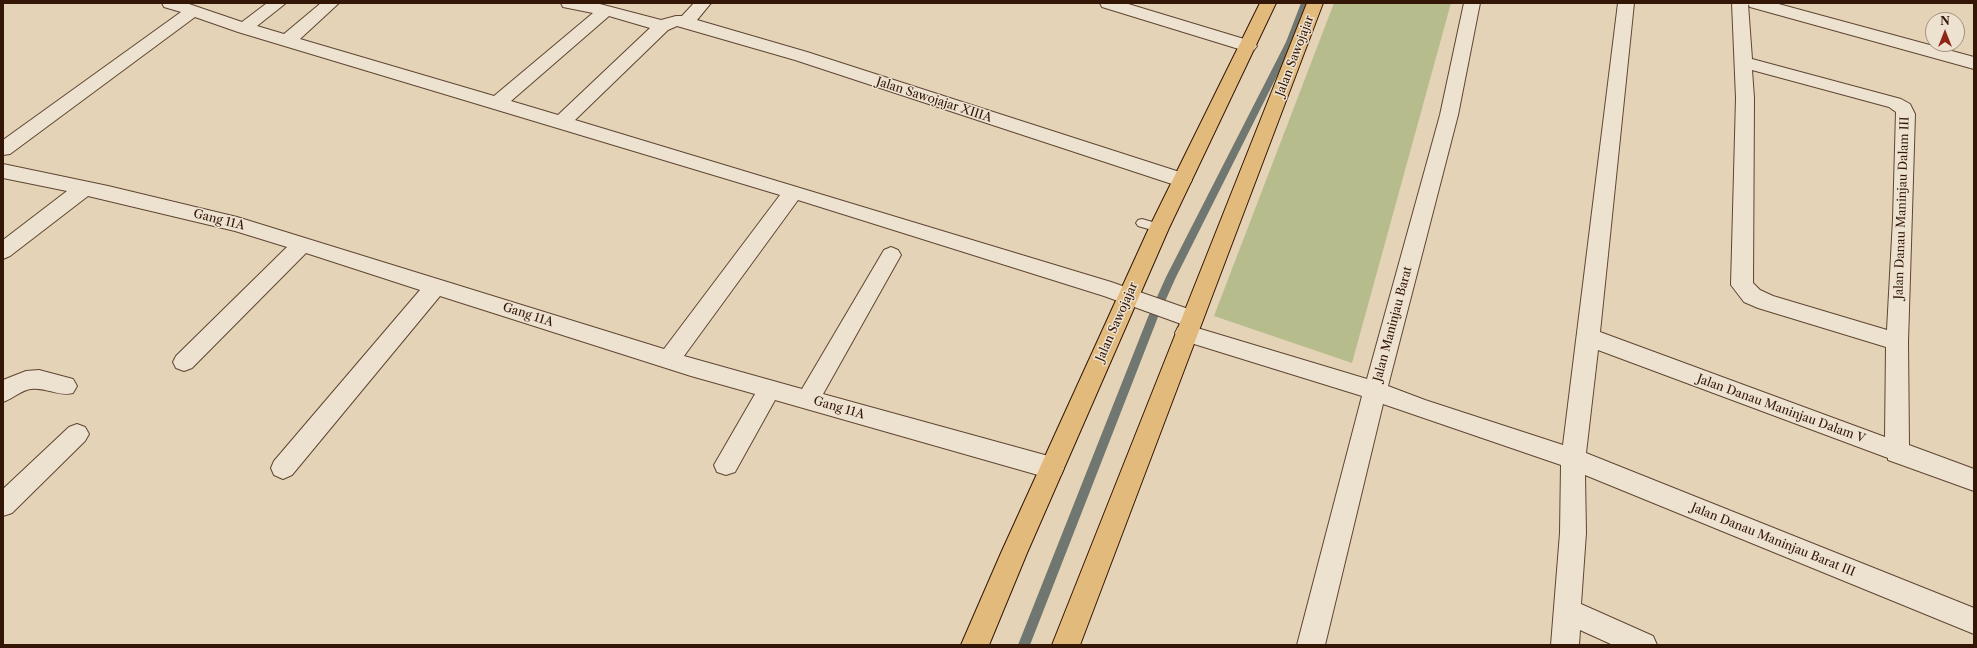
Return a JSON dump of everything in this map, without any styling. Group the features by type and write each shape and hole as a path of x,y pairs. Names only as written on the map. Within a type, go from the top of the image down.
{"main road":[{"name":"Jalan Sawojajar","path":"975,645 1052,468 1137,299 1150,226 1182,180 1268,3"},
{"name":"Jalan Sawojajar","path":"1066,645 1186,322 1315,3"}],"street":[{"name":"Jalan Danau Maninjau Barat III","path":"170,3 244,28 563,121 1137,299 1186,322 1419,408 1573,459 1974,621"},
{"path":"244,28 278,3"},
{"path":"288,40 331,3"},
{"path":"569,3 606,10 662,26"},
{"path":"563,121 662,26 676,21 686,22 703,3"},
{"path":"1108,3 1248,46"},
{"name":"Jalan Maninjau Barat","path":"1311,645 1375,391 1449,115 1472,3"},
{"path":"1565,645 1573,533 1573,459 1581,406 1626,3"},
{"path":"1740,3 1745,98 1742,285 1752,296 1766,302 1897,342"},
{"path":"1756,3 1974,63"},
{"path":"498,102 606,10"},
{"path":"3,149 193,11"},
{"name":"Jalan Sawojajar XIIIA","path":"686,22 801,56 1182,180"},
{"name":"Jalan Danau Maninjau Dalam III","path":"1742,62 1895,103 1903,108 1906,114 1897,342 1897,453"},
{"name":"Gang 11A","path":"3,171 85,188 237,224 769,390 808,399 1052,468"},
{"path":"3,251 85,188"},
{"path":"669,359 793,192"},
{"path":"184,362 303,244"},
{"path":"808,399 891,255"},
{"path":"283,468 436,286"},
{"name":"Jalan Danau Maninjau Dalam V","path":"1588,337 1897,453 1974,480"},
{"path":"3,394 22,381 32,378 65,386"},
{"path":"726,465 769,390"},
{"path":"3,505 77,434"},
{"path":"1568,611 1643,645"}],"green space":[{"path":"1334,3 1451,3 1352,363 1214,316"}],"waterway":[{"path":"1024,645 1153,317 1171,277 1290,42 1305,3"}]}
